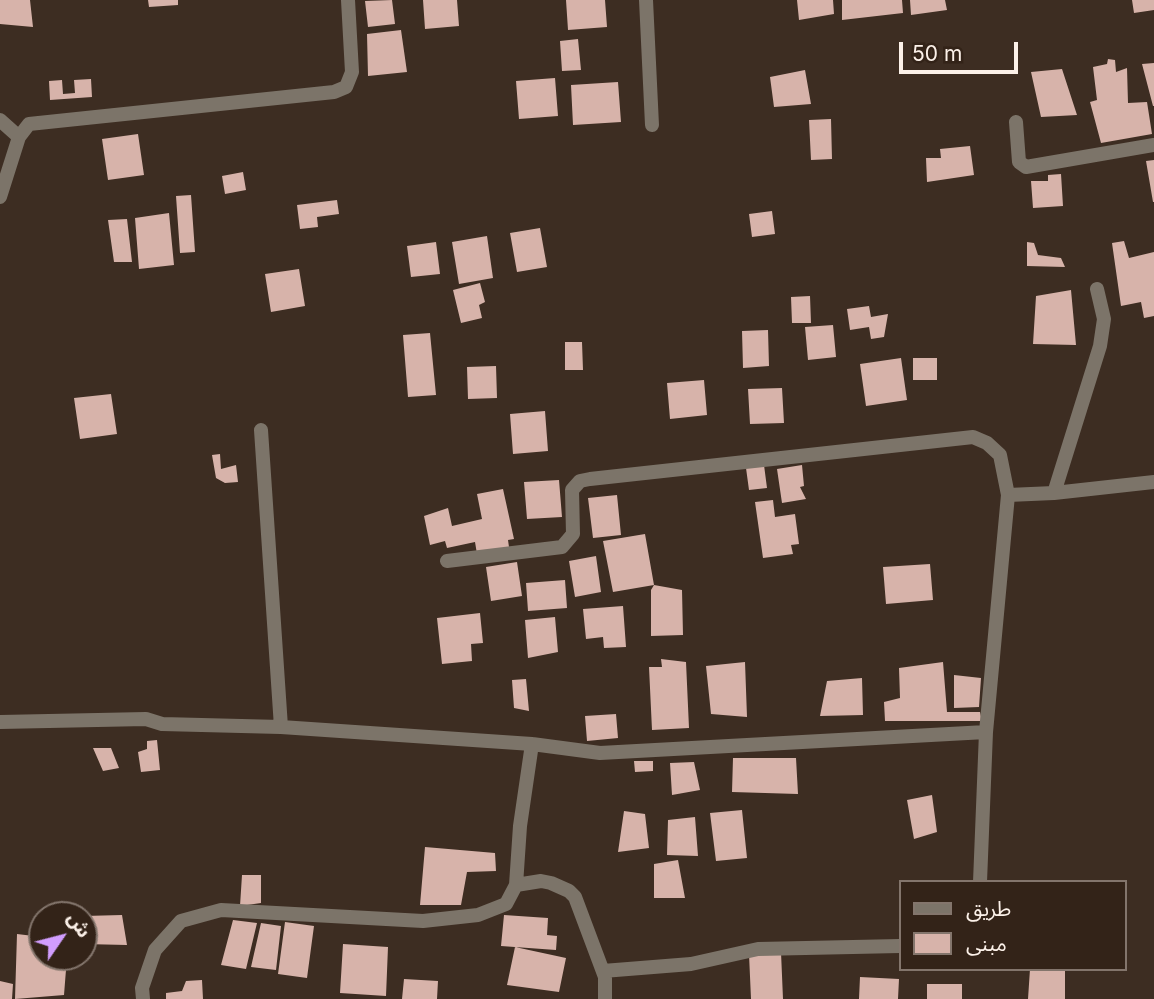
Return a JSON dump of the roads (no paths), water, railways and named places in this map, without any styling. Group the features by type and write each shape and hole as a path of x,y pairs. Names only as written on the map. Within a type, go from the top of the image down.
{"street":[{"path":"0,197 19,137 29,124 334,92 346,87 352,72 348,0"},
{"path":"646,0 652,125"},
{"path":"0,120 19,137"},
{"path":"1016,122 1019,162 1026,167 1154,145"},
{"path":"1054,493 1100,346 1104,319 1097,289"},
{"path":"261,430 281,727"},
{"path":"447,561 562,547 573,534 572,490 580,481 973,438 1000,455 1008,495 986,732 980,880"},
{"path":"1008,495 1154,482"},
{"path":"0,722 146,719 162,724 281,727 532,744 600,753 986,732"},
{"path":"143,999 142,988 155,950 181,921 221,910 423,921 478,915 506,904 516,885 520,826 532,744"},
{"path":"516,885 541,881 569,891 582,911 603,971 605,999"},
{"path":"603,971 691,964 758,950 898,946"}]}
